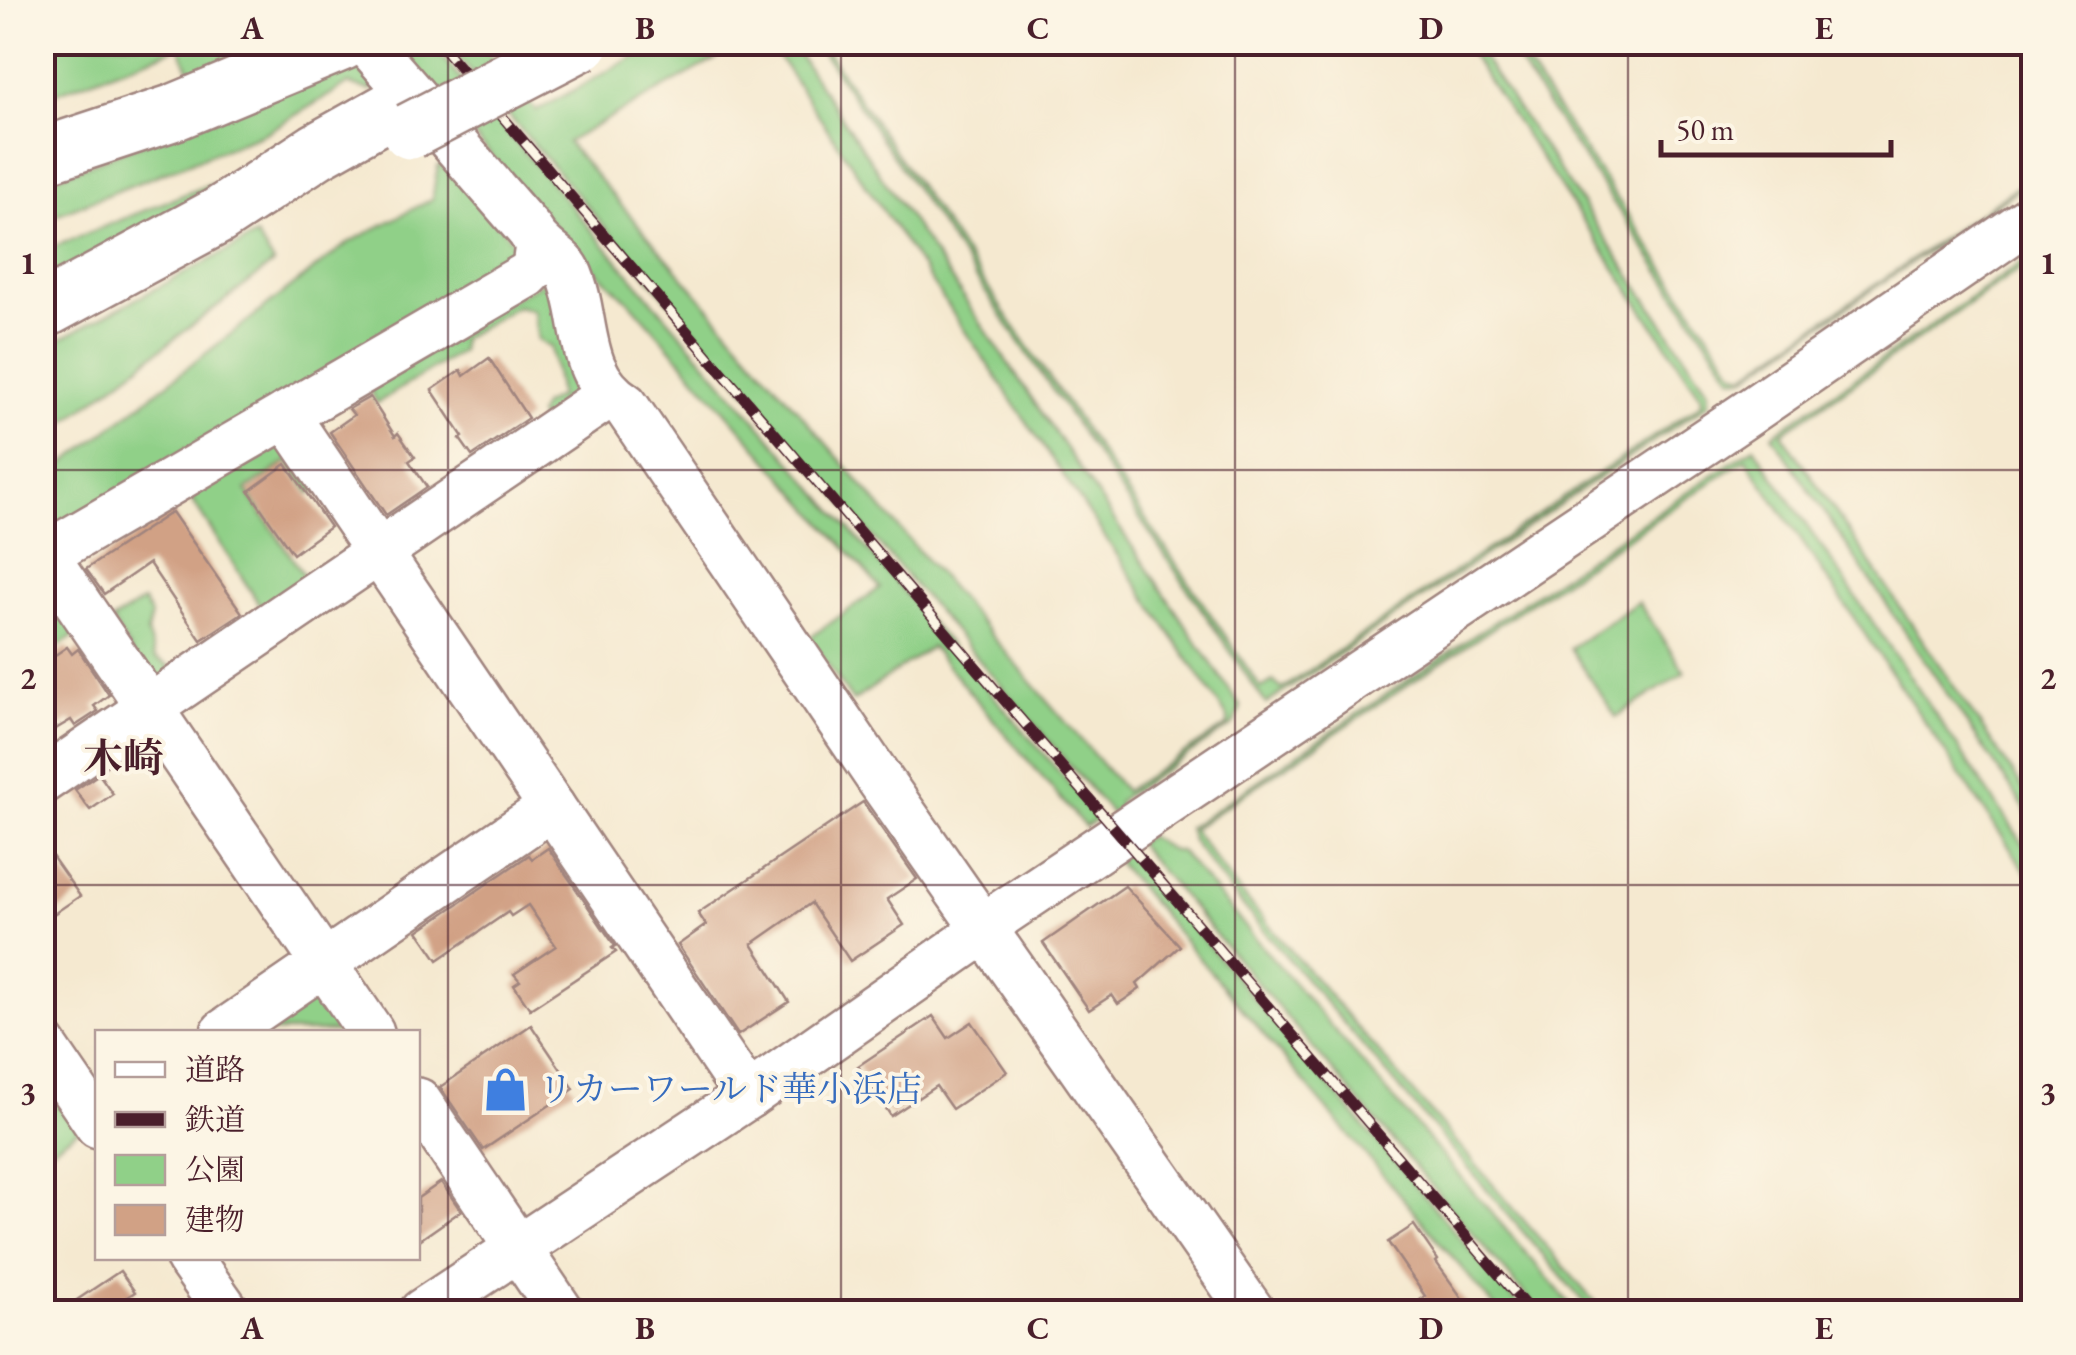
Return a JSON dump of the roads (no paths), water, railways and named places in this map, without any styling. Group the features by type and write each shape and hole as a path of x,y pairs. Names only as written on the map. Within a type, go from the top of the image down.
{"main road":[{"path":"42,156 175,112 343,42"},
{"path":"401,120 510,42"},
{"path":"42,311 401,120 582,42"}],"street":[{"path":"366,42 538,245 567,268 589,361 609,395 625,406 1252,1312"},
{"path":"422,1312 748,1096 985,930 1003,913 1729,426 2034,216"},
{"path":"370,1030 44,556 527,275 535,267 538,245"},
{"path":"42,781 609,395"},
{"path":"286,415 748,1096"},
{"path":"227,1030 552,807"},
{"path":"42,1043 95,1119"},
{"path":"420,1104 561,1312"},
{"path":"190,1260 227,1312"}],"railway":[{"path":"438,42 1531,1312"}],"place":[{"name":"リカーワールド華小浜店","path":"505,1089"}],"district":[{"name":"木崎","path":"123,758"}]}
